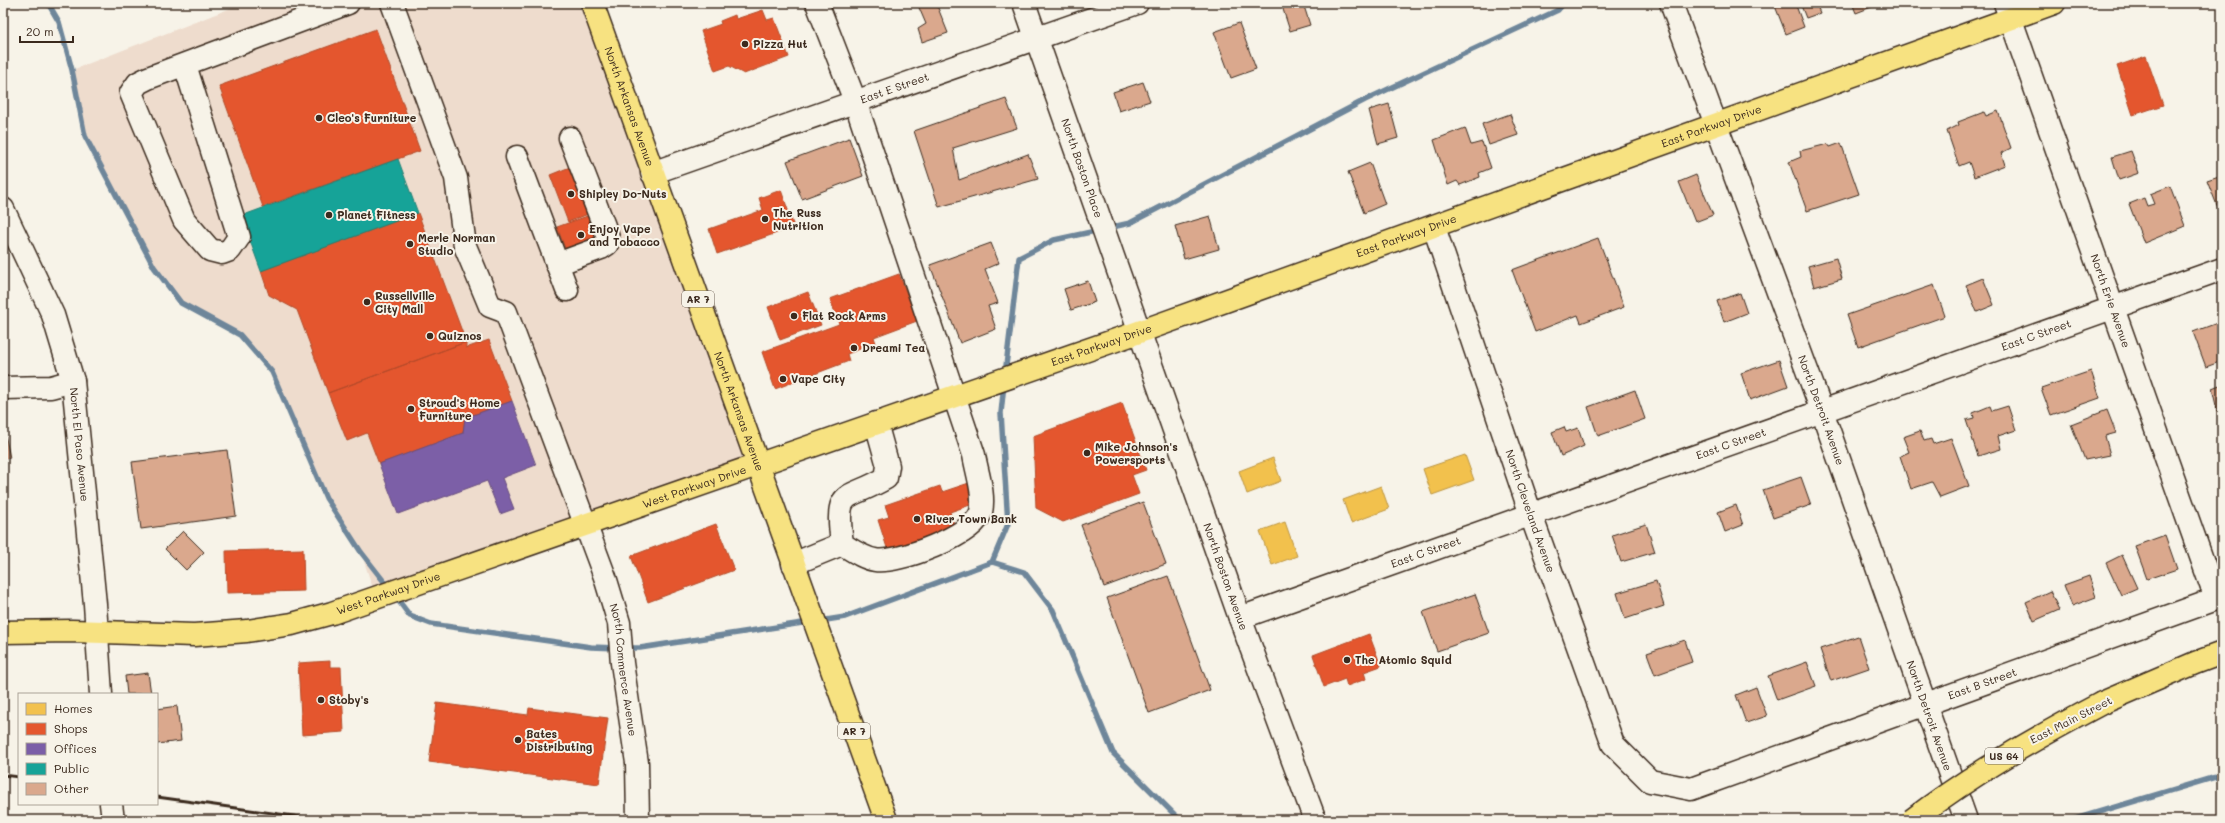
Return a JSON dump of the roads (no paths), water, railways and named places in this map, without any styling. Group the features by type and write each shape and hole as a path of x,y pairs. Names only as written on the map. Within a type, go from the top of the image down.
{"main road":[{"name":"North Arkansas Avenue","path":"592,3 886,820"},
{"name":"East Parkway Drive","path":"758,464 1026,372 1717,126 2008,11 2054,3"},
{"name":"West Parkway Drive","path":"3,632 194,634 247,631 298,622 411,586 758,464"},
{"name":"East Main Street","path":"1912,820 1977,773 2028,742 2102,703 2195,662 2222,653"}],"street":[{"path":"185,65 239,237 230,250 222,253 210,250 184,220 132,93 138,83 185,65 348,3"},
{"name":"North Commerce Avenue","path":"392,3 456,178 466,246 490,306 506,312 605,577 618,623 622,664 637,763 638,820"},
{"path":"817,3 855,101 974,455 982,499 980,514 972,525 941,543 894,558 876,560 861,556 842,544"},
{"name":"North Boston Place","path":"1024,3 1139,332"},
{"name":"East E Street","path":"652,173 1036,37 1137,3"},
{"name":"North Detroit Avenue","path":"1671,3 1822,411 1966,820"},
{"name":"North Erie Avenue","path":"2008,11 2113,307 2219,598"},
{"path":"557,264 601,248 607,244 608,238 570,138"},
{"path":"517,157 567,290"},
{"name":"North El Paso Avenue","path":"3,209 53,315 73,381 94,596 101,693"},
{"name":"North Cleveland Avenue","path":"1434,227 1531,515 1613,744 1650,781"},
{"name":"East C Street","path":"1240,618 2222,269"},
{"name":"North Boston Avenue","path":"1139,332 1240,618 1315,820"},
{"path":"3,388 51,387 73,381"},
{"path":"842,544 839,519 840,506 845,498 886,478 888,466 876,424"},
{"path":"793,564 842,544"},
{"name":"East B Street","path":"1650,781 1691,789 1925,703 2219,598"},
{"path":"111,805 113,820"}],"waterway":[{"path":"48,3 59,22 72,70 85,136 154,267 181,303 240,335 272,372 326,498 361,552 389,588"},
{"path":"1108,228 1130,223 1365,100 1558,10 1564,3"},
{"path":"1005,374 1019,258 1054,240 1100,230"},
{"path":"992,562 1008,524 1001,413 1004,384"},
{"path":"820,621 845,617 992,562 1024,572 1053,610 1113,753 1180,820"},
{"path":"395,596 410,616 431,624 591,647 618,648"},
{"path":"626,648 640,648 809,622"},
{"path":"2072,820 2222,775"}],"railway":[{"path":"3,775 18,777"},
{"path":"158,797 322,820"}],"place":[{"name":"Pizza Hut","path":"745,44"},
{"name":"Cleo's Furniture","path":"319,118"},
{"name":"Shipley Do-Nuts","path":"571,194"},
{"name":"Planet Fitness","path":"329,215"},
{"name":"The Russ Nutrition","path":"765,219"},
{"name":"Enjoy Vape and Tobacco","path":"581,235"},
{"name":"Merle Norman Studio","path":"410,244"},
{"name":"Russellville City Mall","path":"367,302"},
{"name":"Flat Rock Arms","path":"794,316"},
{"name":"Quiznos","path":"430,336"},
{"name":"Dreami Tea","path":"854,348"},
{"name":"Vape City","path":"783,379"},
{"name":"Stroud's Home Furniture","path":"411,409"},
{"name":"Mike Johnson's Powersports","path":"1087,453"},
{"name":"River Town Bank","path":"917,519"},
{"name":"The Atomic Squid","path":"1347,660"},
{"name":"Stoby's","path":"321,700"},
{"name":"Bates Distributing","path":"518,740"}]}
